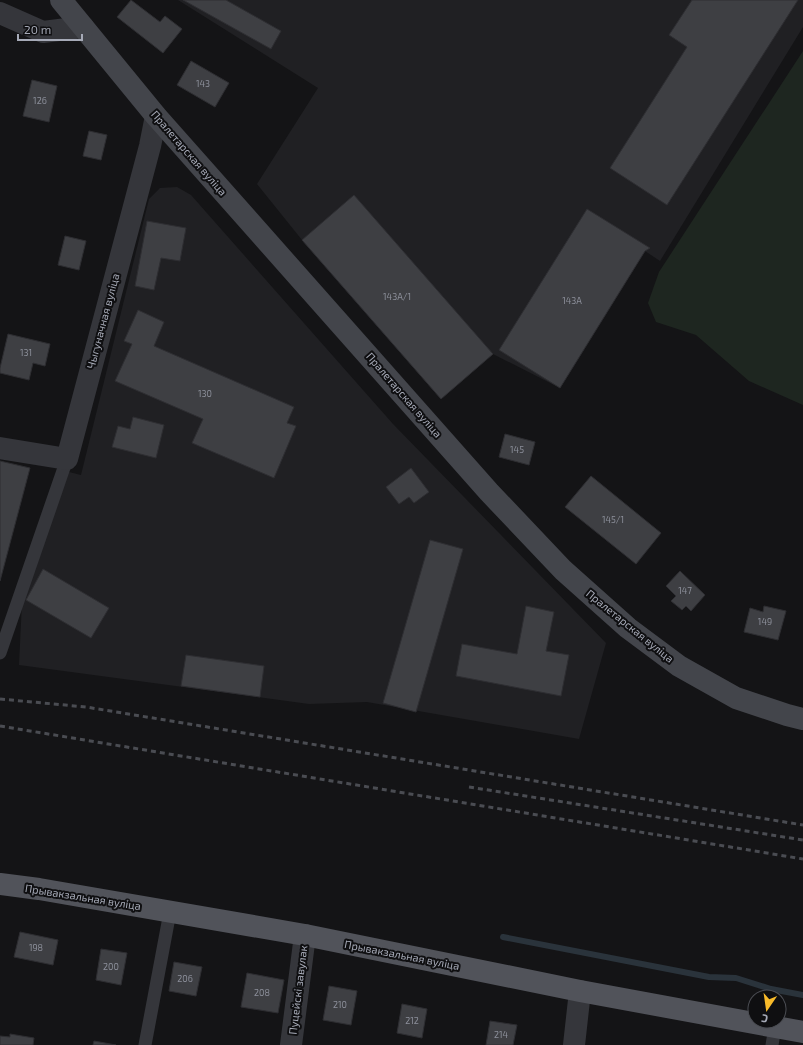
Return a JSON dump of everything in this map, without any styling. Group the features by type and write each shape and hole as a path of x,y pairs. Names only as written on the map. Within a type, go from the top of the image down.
{"main road":[{"name":"Пралетарская вуліца","path":"61,0 156,116 489,492 563,570 628,628 679,666 736,698 803,719"},
{"name":"Прывакзальная вуліца","path":"0,886 39,889 305,936 580,991 774,1036 803,1032"}],"street":[{"path":"0,12 43,32 83,27"},
{"name":"Чыгуначная вуліца","path":"67,459 148,154 156,116"},
{"path":"0,448 67,459"},
{"name":"Пуцейскі завулак","path":"291,1045 305,936"},
{"path":"574,1045 580,991"}],"lane":[{"path":"0,653 67,459"},
{"path":"145,1045 170,912"}],"shaded area":[{"path":"178,0 803,0 803,27 660,261 645,251 560,388 493,354 441,399 302,240 257,184 318,88"},
{"path":"803,51 803,405 749,381 696,335 656,322 648,303 659,272"},
{"path":"177,187 191,195 393,424 606,643 579,739 367,702 309,704 19,665 22,602 69,472 81,475 149,199 160,188"}],"building":[{"path":"131,0 160,22 165,16 182,29 163,53 117,17"},
{"path":"183,0 226,0 281,31 271,49"},
{"path":"692,0 798,0 667,205 610,168 687,47 669,35"},
{"path":"191,61 229,83 215,107 177,85"},
{"path":"32,80 57,86 49,122 23,116"},
{"path":"89,131 107,135 101,160 83,156"},
{"path":"354,195 493,354 441,399 302,240"},
{"path":"587,209 650,248 645,251 560,388 499,350"},
{"path":"147,221 186,228 180,261 161,258 154,290 135,286"},
{"path":"65,236 86,241 79,270 58,265"},
{"path":"138,310 164,322 154,346 294,407 287,423 296,426 274,478 192,443 203,419 115,381 132,344 124,341"},
{"path":"8,334 50,344 45,366 33,363 29,380 0,373"},
{"path":"133,417 164,425 156,458 112,447 118,426 130,429"},
{"path":"505,434 535,442 529,465 499,457"},
{"path":"0,461 30,468 0,581"},
{"path":"411,468 429,492 414,503 409,497 399,504 386,487"},
{"path":"591,476 661,533 636,564 565,507"},
{"path":"430,540 463,549 416,712 383,703"},
{"path":"43,569 109,608 91,638 26,600"},
{"path":"680,571 705,595 691,611 686,606 682,610 671,601 676,596 666,586"},
{"path":"526,606 554,612 546,651 569,655 561,696 456,676 462,644 517,654"},
{"path":"764,606 786,611 778,640 744,632 750,608 763,612"},
{"path":"186,655 264,666 260,697 181,686"},
{"path":"20,932 58,940 53,965 14,957"},
{"path":"101,949 127,953 121,985 96,980"},
{"path":"174,962 202,967 196,996 169,991"},
{"path":"247,973 284,980 278,1013 241,1007"},
{"path":"329,986 357,991 351,1025 323,1020"},
{"path":"402,1004 427,1009 422,1038 397,1033"},
{"path":"490,1021 517,1025 513,1045 486,1045"},
{"path":"10,1034 34,1038 33,1045 0,1045 0,1036 10,1037"},
{"path":"94,1041 116,1045 93,1045"}],"waterway":[{"path":"503,937 709,977 736,978 771,989 803,995"}],"railway":[{"path":"0,699 86,707 803,825"},
{"path":"0,726 803,859"},
{"path":"469,787 803,840"}]}
